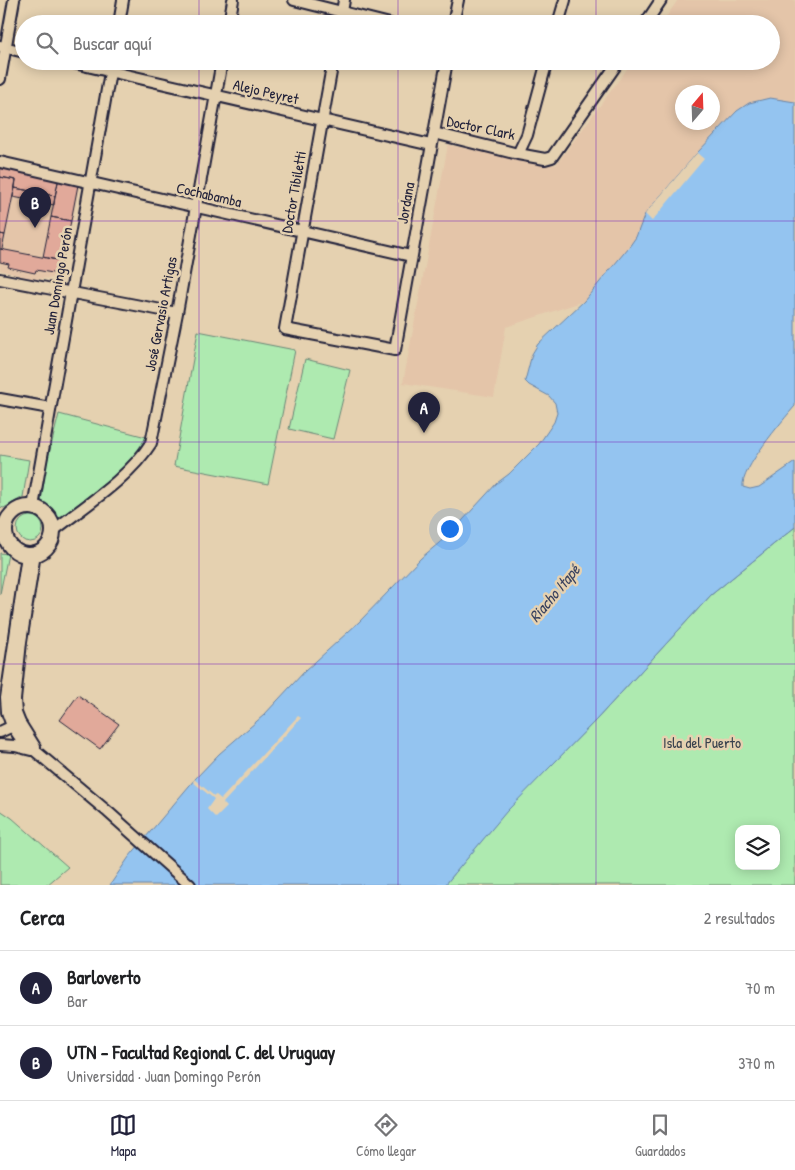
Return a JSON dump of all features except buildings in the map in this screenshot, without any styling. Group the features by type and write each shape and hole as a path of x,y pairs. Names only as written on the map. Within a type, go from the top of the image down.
{"main road":[{"path":"0,517 26,507 33,507 45,513 50,518 54,531 48,546 42,551 31,554 13,548 3,534 7,522 14,512"}],"street":[{"path":"0,78 3,47 14,0"},
{"path":"120,15 123,0"},
{"path":"230,15 233,0"},
{"path":"294,0 354,15"},
{"path":"342,15 344,0"},
{"path":"455,15 458,0"},
{"path":"561,15 565,0"},
{"path":"651,15 661,0"},
{"name":"Juan Domingo Perón","path":"33,507 111,70"},
{"name":"Alejo Peyret","path":"126,70 216,96 431,145"},
{"name":"José Gervasio Artigas","path":"54,531 141,458 151,443 177,313 220,70"},
{"name":"Doctor Tibiletti","path":"331,70 285,329 395,350"},
{"name":"Jordana","path":"395,350 444,70"},
{"name":"Doctor Clark","path":"434,133 518,154 527,135 544,70"},
{"path":"518,154 545,159 552,157 613,70"},
{"name":"Cochabamba","path":"0,162 411,256"},
{"path":"0,279 177,313"},
{"path":"0,399 50,408"},
{"path":"0,710 7,683 31,554"},
{"path":"31,554 15,700 16,724 21,739 108,812 190,885"},
{"path":"7,683 7,712 16,724"},
{"path":"0,732 16,724"},
{"path":"0,745 15,746 39,754"}],"shaded area":[{"path":"678,0 795,0 795,102 770,98 758,100 737,111 720,129 720,85 675,85 675,130 719,130 645,214 636,237 629,247 584,301 506,327 494,397 403,383 448,145 556,165 626,70 780,70 780,15 667,15"},
{"path":"0,163 80,185 59,278 31,279 0,270"}],"green space":[{"path":"198,331 295,350 268,484 174,466"},
{"path":"305,359 350,370 333,439 289,429"},
{"path":"59,414 146,437 119,471 56,519 50,508 41,502 45,470"},
{"path":"0,455 29,460 23,497 4,508 0,507"},
{"path":"30,516 39,520 43,529 39,538 30,542 21,538 17,529 21,520"},
{"name":"Isla del Puerto","path":"795,527 795,885 445,885 506,811 596,720 711,595"},
{"path":"0,553 8,554 0,594"},
{"path":"0,810 12,818 68,867 47,885 0,885"}],"water":[{"name":"Riacho Itapé","path":"770,98 795,102 795,406 772,433 755,458 748,469 743,487 750,489 759,487 795,462 795,527 711,595 596,720 507,811 445,885 110,885 129,857 195,779 219,754 264,715 305,671 359,622 421,558 451,533 497,483 509,474 539,444 554,422 557,413 555,403 549,396 525,381 532,354 538,344 584,301 629,247 636,237 645,214 697,153 737,111 749,103"}],"pier":[{"path":"697,153 704,159 652,221 645,214"},
{"path":"298,716 301,718 223,803 227,807 216,818 207,809 214,799 193,782 194,779 214,796 216,795 221,799"}],"place":[{"name":"UTN - Facultad Regional C. del Uruguay","path":"35,228"},
{"name":"Barloverto","path":"424,433"}]}
